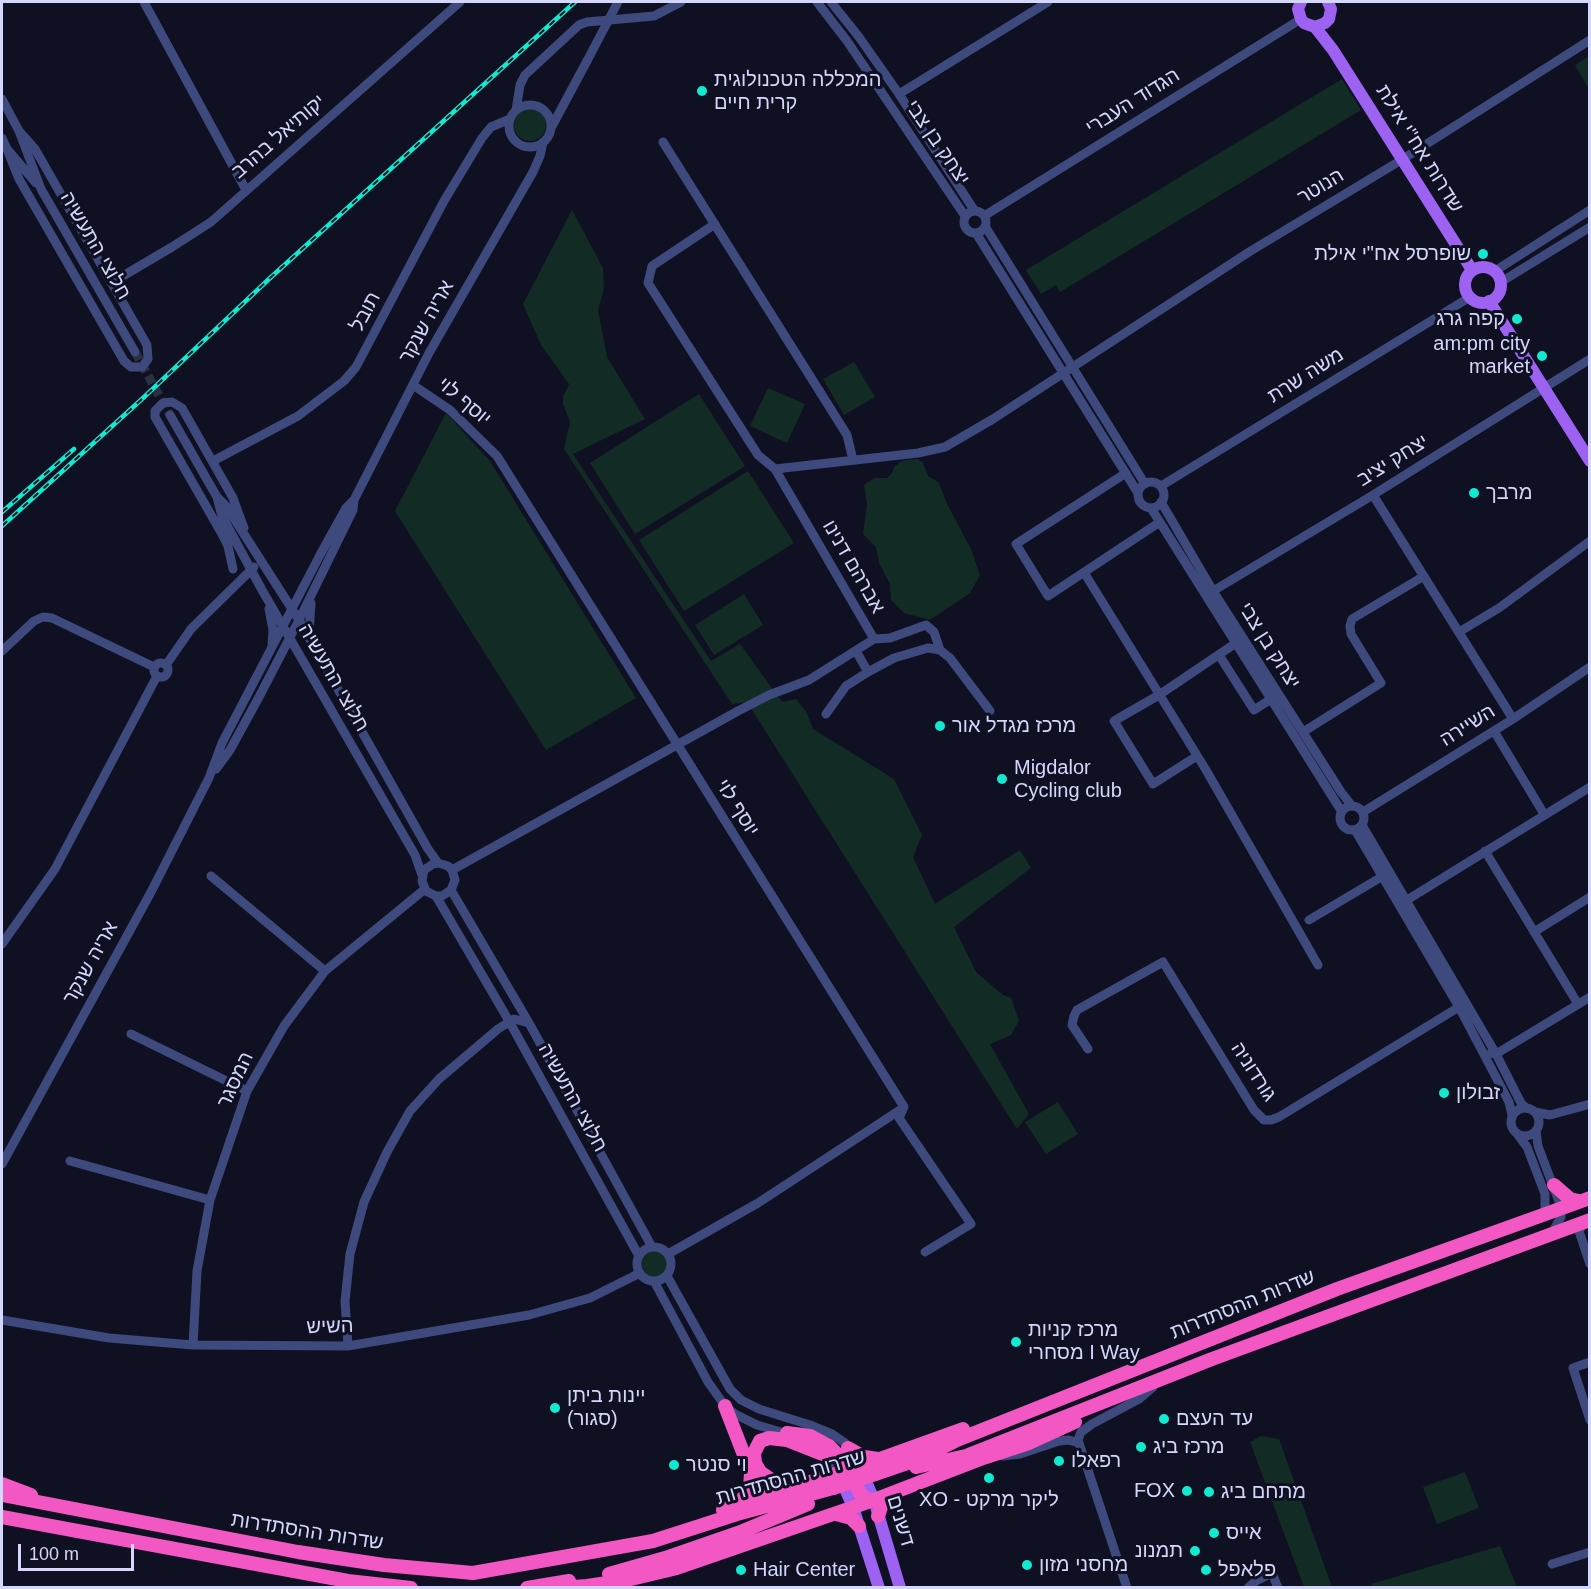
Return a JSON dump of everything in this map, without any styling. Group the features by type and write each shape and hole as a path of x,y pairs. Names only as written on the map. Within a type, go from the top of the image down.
{"highway":[{"path":"1554,1185 1566,1197 1584,1199"},
{"name":"שדרות ההסתדרות","path":"2,1495 298,1552 415,1568 473,1573 532,1564 653,1541 738,1509 833,1488 919,1459 957,1440 1337,1289 1584,1199"},
{"name":"שדרות ההסתדרות","path":"527,1587 620,1573 920,1466 966,1456 1212,1359 1587,1221"},
{"path":"559,1587 587,1586 627,1580 677,1568 834,1514 1029,1443 1212,1359"},
{"path":"738,1509 801,1484 883,1458 1100,1378 1112,1378"},
{"path":"725,1406 751,1473 750,1488 738,1509"},
{"path":"787,1433 804,1435 820,1441 836,1452 862,1497 874,1500"},
{"path":"801,1484 778,1482 763,1475 755,1463 754,1454 757,1444 764,1439 774,1437 797,1443 825,1455"},
{"path":"848,1448 864,1457 883,1458"},
{"path":"2,1484 19,1489 46,1503"},
{"path":"879,1516 883,1501 888,1495"},
{"path":"834,1514 847,1516 859,1526"},
{"name":"שדרות ההסתדרות","path":"2,1517 336,1579 411,1587"},
{"path":"162,1527 197,1523"}],"main road":[{"path":"1300,2 1299,14 1304,23 1320,25 1331,14 1328,2"},
{"name":"שדרות אח\"י אילת","path":"1320,25 1333,50 1472,270"},
{"path":"1484,267 1498,277 1497,296 1489,301 1477,301 1470,297 1465,283 1472,270 1484,267"},
{"path":"1489,301 1590,461"},
{"name":"דשנים","path":"848,1470 853,1507 879,1587"},
{"name":"דשנים","path":"874,1500 900,1587"}],"street":[{"path":"144,2 246,190"},
{"name":"יקותיאל בהרב","path":"111,283 212,222 460,2"},
{"path":"530,147 543,142 618,2"},
{"path":"511,135 509,127 520,86 529,70 579,25 587,22 654,16 681,2"},
{"name":"יצחק בן צבי","path":"817,2 847,41 965,216"},
{"name":"יצחק בן צבי","path":"832,2 899,94 974,210"},
{"path":"899,94 1048,2"},
{"name":"הגדוד העברי","path":"985,221 1301,19"},
{"name":"הנוטר","path":"1072,366 1249,252 1403,159 1590,40"},
{"path":"520,86 523,98 549,116 551,128"},
{"name":"חלוצי התעשיה","path":"2,99 19,131 41,189 135,352"},
{"path":"513,115 520,107 557,105 566,99"},
{"name":"תובל","path":"213,461 298,416 344,381 356,367 444,201 482,138 494,126 513,115"},
{"path":"494,126 506,130 519,143 530,147 535,153 537,165"},
{"path":"7,148 19,179 124,361 131,367 140,368 148,359 148,348 35,149 19,131"},
{"name":"חלוצי התעשיה","path":"2,138 7,148 41,189"},
{"name":"אריה שנקר","path":"209,778 230,750 299,620 352,510 354,500 413,385 537,165 543,142"},
{"path":"663,142 847,435 853,460"},
{"path":"985,221 982,231 976,233 969,232 964,227 965,216 974,210 985,221 1145,484"},
{"path":"1498,277 1590,210"},
{"name":"אברהם דנינו","path":"452,870 738,711 769,695 809,680 874,639 775,469 758,455 648,283 652,266 715,224"},
{"path":"1498,277 1590,227"},
{"path":"976,233 1126,473 1141,503 1151,508 1161,502 1163,496 1161,486 1153,483 1145,484 1138,493"},
{"name":"משה שרת","path":"1161,486 1470,297"},
{"name":"יצחק יציב","path":"1213,591 1373,495 1590,359"},
{"path":"775,469 918,453 945,447 993,419 1072,366"},
{"name":"יוסף לוי","path":"413,385 450,410 498,456 904,1107 899,1118 971,1224 925,1252"},
{"path":"233,569 228,546 222,534 155,417 154,413 159,406 170,401 182,408 232,498 246,537"},
{"name":"חלוצי התעשיה","path":"170,415 217,497 222,516 262,590 415,855 425,889 436,896 509,1021 639,1256 637,1266 640,1273"},
{"path":"1126,473 1016,544 1048,596 1085,574 1160,522"},
{"path":"1373,495 1513,719"},
{"name":"חלוצי התעשיה","path":"217,497 226,506 299,620 438,863"},
{"name":"אריה שנקר","path":"2,1164 151,892 209,778 222,743 346,508 354,500"},
{"name":"יצחק בן צבי","path":"1161,502 1213,591 1341,792 1353,806"},
{"name":"יצחק בן צבי","path":"1151,508 1342,812"},
{"path":"226,593 235,555 233,537"},
{"path":"1459,632 1499,608 1590,541"},
{"path":"154,666 154,673 158,676 162,677 166,674 166,665 191,629 251,570 258,554"},
{"path":"1085,574 1197,756 1318,965"},
{"path":"1303,732 1382,683 1352,634 1350,626 1352,619 1424,576"},
{"path":"277,586 285,591 293,591 307,582"},
{"path":"262,590 272,619 272,649"},
{"path":"310,639 309,616 314,590"},
{"path":"2,651 34,621 43,617 52,618 154,666"},
{"path":"874,639 890,638 926,624 934,632 940,650"},
{"path":"1197,756 1153,784 1113,721 1159,695 1236,643"},
{"path":"826,714 846,686 894,658 928,648 940,650 950,658 990,711"},
{"path":"856,651 868,672"},
{"path":"1219,655 1254,710 1271,699"},
{"path":"154,666 160,663 166,665"},
{"name":"השיירה","path":"1363,812 1513,719 1590,667"},
{"path":"2,944 55,869 158,676"},
{"path":"1494,731 1544,814"},
{"path":"1407,900 1590,787"},
{"path":"1353,806 1363,812 1365,819 1359,828 1347,829 1342,824 1342,812 1346,808 1353,806"},
{"path":"1359,828 1383,876 1459,1007 1509,1102 1512,1115 1510,1124 1527,1147 1545,1194 1545,1212"},
{"path":"1359,828 1407,900 1496,1054 1518,1099 1531,1110 1539,1123 1536,1131 1539,1146 1561,1207 1560,1216 1552,1233"},
{"path":"1485,851 1578,1004"},
{"path":"422,875 428,867 438,863 452,870 455,880 451,890 447,894 436,896"},
{"path":"211,876 325,971"},
{"path":"1309,920 1383,876"},
{"name":"המסגר","path":"193,1345 197,1271 210,1200 247,1091 284,1026 325,971 425,889"},
{"name":"חלוצי התעשיה","path":"451,890 528,1023 652,1247"},
{"path":"1534,932 1590,897"},
{"name":"גורדוניה","path":"1088,1049 1072,1025 1077,1010 1163,962 1254,1110 1264,1120 1271,1120 1279,1118 1459,1007"},
{"path":"1459,1007 1462,997"},
{"path":"1496,1054 1590,997"},
{"path":"348,1347 345,1301 350,1254 364,1202 387,1152 410,1111 465,1055 509,1021 519,1019 528,1023"},
{"path":"132,1034 247,1091"},
{"path":"1481,1048 1496,1054"},
{"path":"1512,1115 1519,1109 1550,1115 1590,1104"},
{"path":"668,1254 758,1203 904,1107"},
{"path":"1518,1135 1527,1137 1536,1131"},
{"path":"70,1161 210,1200"},
{"path":"1587,1221 1580,1231 1590,1264"},
{"path":"639,1256 643,1251 652,1247 663,1249 668,1254 671,1268 661,1280 646,1279 640,1273"},
{"name":"השיש","path":"2,1322 109,1338 193,1345 348,1347 538,1313 590,1298 640,1273"},
{"path":"667,1275 730,1389 750,1405 821,1429 837,1437 848,1448 848,1470"},
{"path":"654,1281 708,1382 725,1406 751,1422 787,1433 806,1442 848,1470"},
{"path":"1590,1362 1573,1368 1590,1420"},
{"path":"1127,1587 1079,1443 1079,1435 1083,1430 1139,1399 1153,1387"},
{"path":"983,1458 1020,1454 1059,1440 1079,1443"},
{"path":"1552,1564 1590,1552"},
{"path":"1248,1587 1272,1574 1278,1587"}],"green space":[{"path":"1589,56 1589,89 1575,65"},
{"path":"1342,79 1361,110 1060,292 1056,285 1041,294 1026,270"},
{"path":"530,109 542,113 546,125 542,137 530,141 518,137 514,125 518,113"},
{"path":"572,210 603,268 604,289 598,310 607,357 645,419 573,454 711,661 740,644 782,702 796,699 806,711 813,729 894,779 922,835 913,857 935,904 1020,850 1031,868 954,927 976,972 1003,995 1011,998 1019,1021 1011,1035 990,1044 1029,1114 1017,1129 747,702 732,704 564,449 570,422 563,404 563,397 569,384 541,345 523,304"},
{"path":"854,362 875,397 844,415 823,379"},
{"path":"768,388 805,404 787,443 750,426"},
{"path":"699,394 745,466 635,534 590,463"},
{"path":"446,413 490,461 636,698 546,750 395,511"},
{"path":"918,459 923,463 928,476 938,482 971,549 980,575 970,593 930,620 904,613 891,600 890,584 879,563 876,547 863,534 867,504 864,485 874,478 887,478 900,462"},
{"path":"748,471 794,543 684,611 639,540"},
{"path":"744,594 763,625 714,655 695,625"},
{"path":"1058,1102 1078,1134 1046,1154 1025,1122"},
{"path":"655,1251 664,1255 668,1264 664,1273 655,1277 646,1273 642,1264 646,1255"},
{"path":"1261,1436 1279,1439 1332,1587 1304,1587 1250,1442"},
{"path":"1465,1472 1479,1508 1437,1524 1423,1487"},
{"path":"1500,1546 1517,1587 1373,1588 1371,1584"}],"tunnel":[{"path":"135,352 170,415"}],"railway":[{"path":"2,526 142,399 269,279 575,2"},
{"path":"2,512 74,449"}],"place":[{"name":"המכללה הטכנולוגית קרית חיים","path":"702,91"},
{"name":"שופרסל אח\"י אילת","path":"1483,254"},
{"name":"קפה גרג","path":"1517,319"},
{"name":"am:pm city market","path":"1542,356"},
{"name":"מרבך","path":"1474,493"},
{"name":"מרכז מגדל אור","path":"940,726"},
{"name":"Migdalor Cycling club","path":"1002,779"},
{"name":"זבולון","path":"1444,1093"},
{"name":"מרכז קניות מסחרי I Way","path":"1016,1342"},
{"name":"יינות ביתן (סגור)","path":"555,1408"},
{"name":"עד העצם","path":"1164,1419"},
{"name":"מרכז ביג","path":"1141,1447"},
{"name":"רפאלו","path":"1059,1461"},
{"name":"וי סנטר","path":"674,1465"},
{"name":"XO - ליקר מרקט","path":"989,1478"},
{"name":"FOX","path":"1187,1491"},
{"name":"מתחם ביג","path":"1209,1492"},
{"name":"אייס","path":"1214,1533"},
{"name":"תמנונ","path":"1195,1551"},
{"name":"מחסני מזון","path":"1027,1565"},
{"name":"Hair Center","path":"741,1570"},
{"name":"פלאפל","path":"1206,1570"}]}
